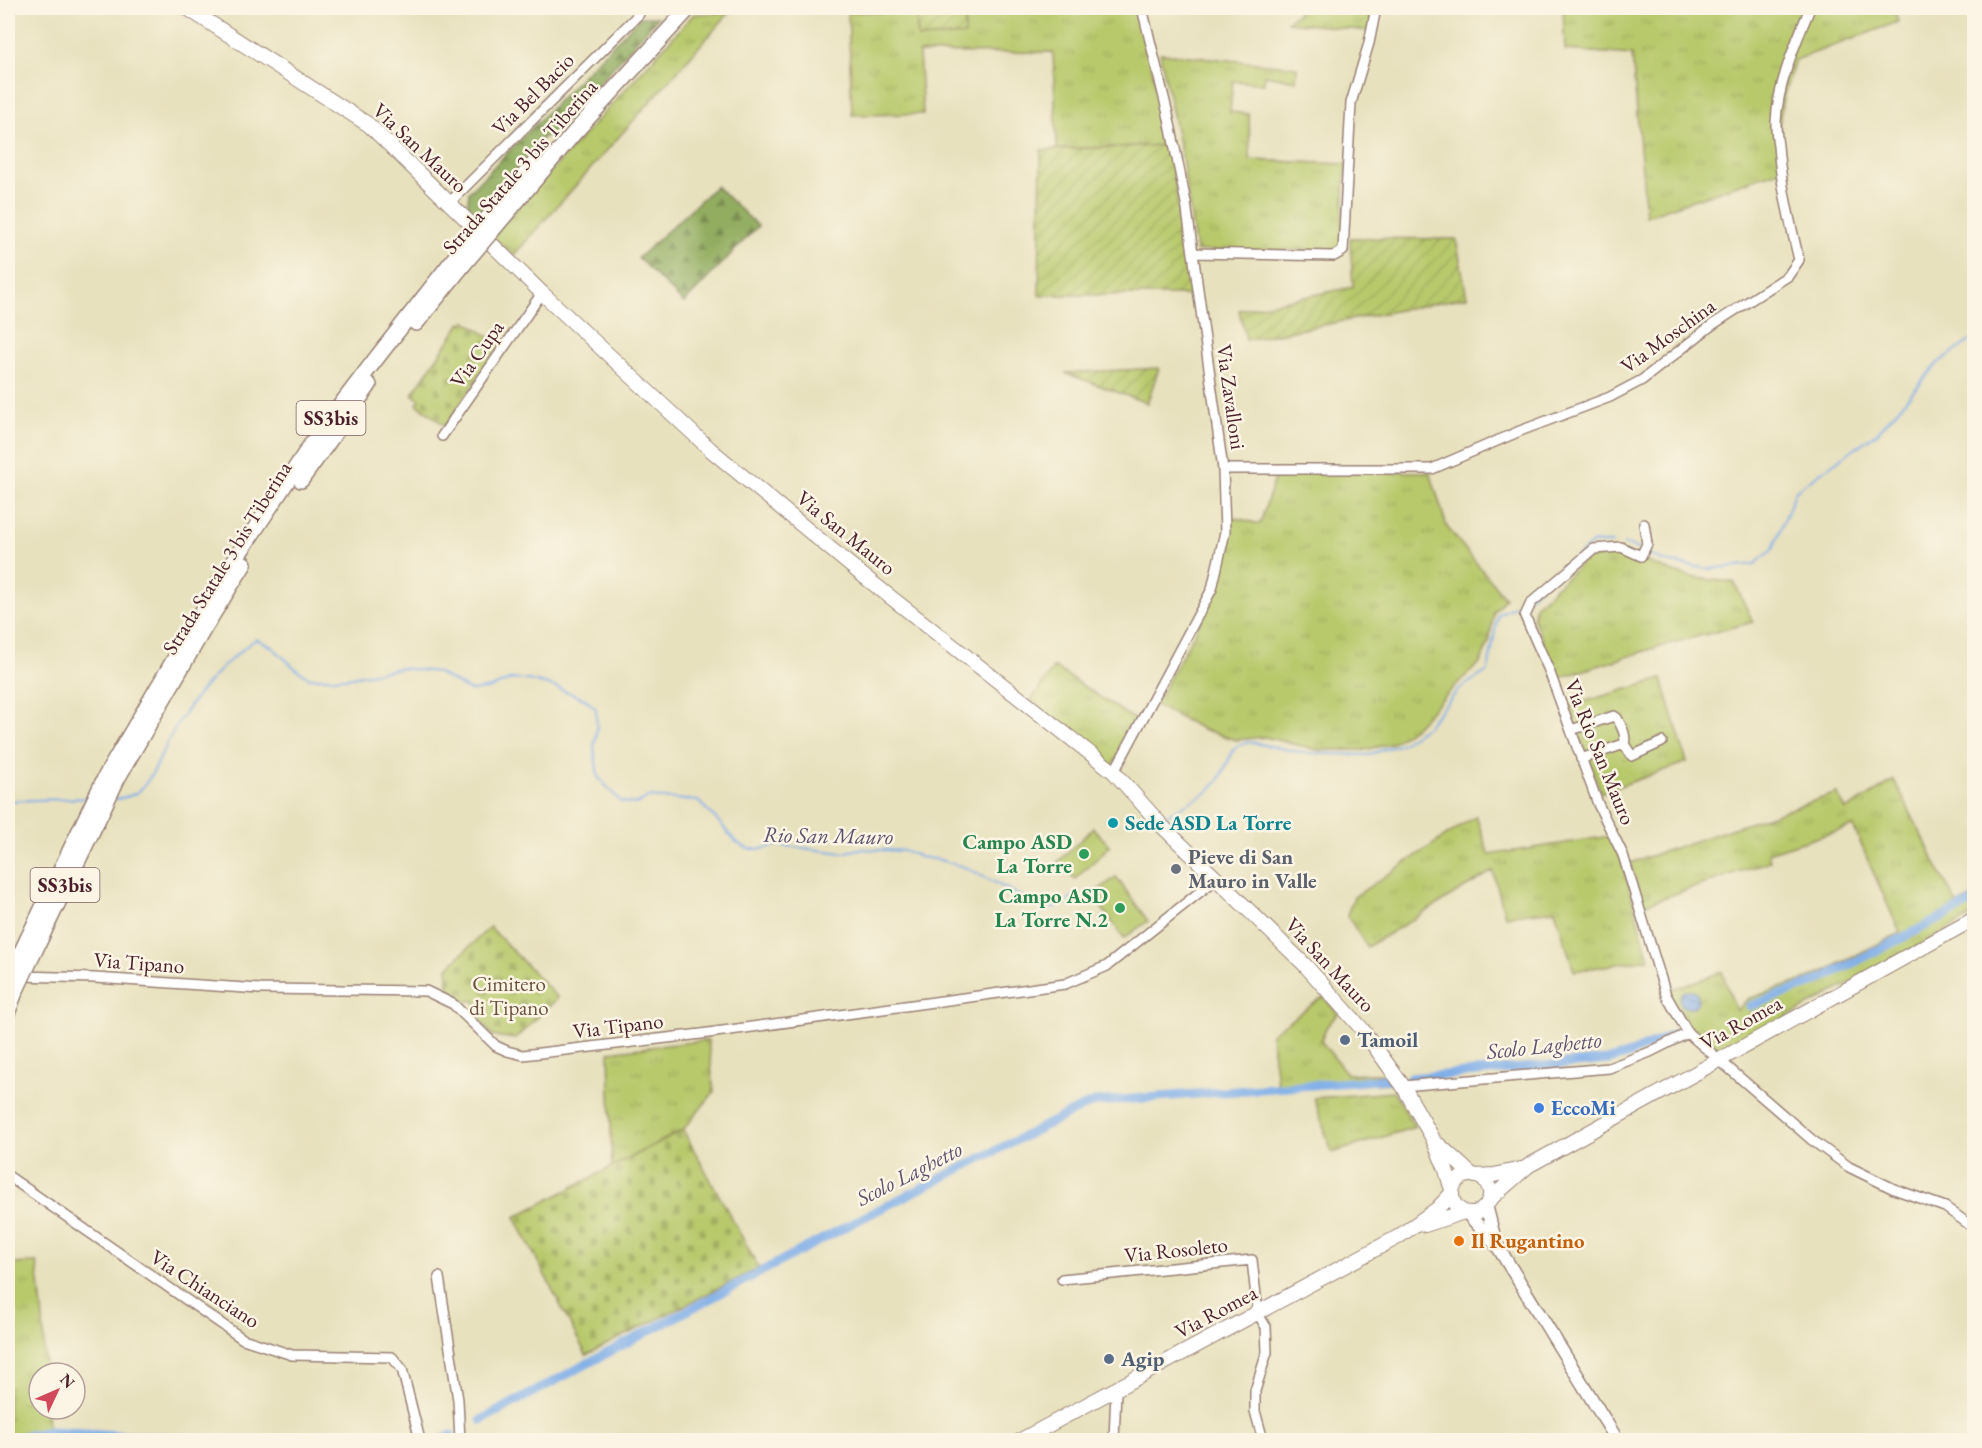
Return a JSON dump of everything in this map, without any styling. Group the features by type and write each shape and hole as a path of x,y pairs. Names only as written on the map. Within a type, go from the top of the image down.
{"highway":[{"name":"Strada Statale 3 bis Tiberina","path":"8,1011 11,987 111,777 223,587 315,440 388,342 648,45 676,8"},
{"name":"Strada Statale 3 bis Tiberina","path":"648,45 689,8"}],"main road":[{"name":"Via San Mauro","path":"187,8 369,125 542,292 711,450 861,574 1114,772 1162,826 1304,964 1362,1029 1403,1086 1432,1137 1452,1191"},
{"name":"Via Romea","path":"1474,1176 1506,1173 1528,1166 1974,919"},
{"name":"Via San Mauro","path":"1432,1137 1452,1159 1474,1176"},
{"name":"Via Romea","path":"1487,1203 1528,1166"},
{"path":"1474,1176 1481,1179 1489,1188 1487,1203 1477,1212 1465,1212 1455,1204 1452,1191 1457,1181 1474,1176"},
{"name":"Via Romea","path":"1398,1237 1437,1209 1452,1191"},
{"name":"Via Romea","path":"1021,1440 1398,1237 1443,1218 1465,1212"}],"street":[{"name":"Via Bel Bacio","path":"449,203 639,14 638,8"},
{"name":"Via Zavalloni","path":"1114,772 1212,589 1225,532 1223,469 1185,203 1168,114 1142,8"},
{"path":"1192,253 1334,256 1343,251 1351,103 1369,43 1376,8"},
{"name":"Via Moschina","path":"1223,469 1432,469 1520,431 1610,397 1642,380 1712,325 1788,276 1799,260 1785,198 1776,123 1781,93 1795,45 1810,8"},
{"name":"Via Cupa","path":"442,436 542,292"},
{"name":"Via Rio San Mauro","path":"1644,524 1647,544 1641,556 1621,547 1594,549 1532,603 1525,616 1548,668 1598,804 1623,855 1666,995 1688,1033 1812,1140 1849,1167 1894,1189 1946,1207 1974,1228"},
{"path":"1570,730 1614,716 1626,739 1624,744"},
{"path":"1624,744 1632,756 1662,742"},
{"path":"1581,759 1624,744"},
{"name":"Via Tipano","path":"8,976 95,978 260,989 426,991 453,1004 496,1046 522,1055 701,1034 1065,984 1107,966 1216,879"},
{"path":"1403,1086 1609,1068 1650,1052 1688,1033"},
{"name":"Via Chianciano","path":"8,1176 243,1339 292,1355 392,1357 402,1369 420,1440"},
{"path":"1487,1203 1498,1247"},
{"path":"1465,1212 1498,1247 1617,1440"},
{"name":"Via Rosoleto","path":"1062,1279 1252,1260 1258,1314 1266,1327 1267,1352 1255,1391 1255,1411 1263,1440"},
{"path":"439,1277 459,1400 460,1440"},
{"path":"1114,1440 1116,1390"}],"green space":[{"path":"875,8 965,8 965,35 918,38 916,13 875,12"},
{"path":"965,8 1138,8 1169,145 1057,149 1053,52 919,53 923,114 852,115 848,12 916,13 918,38 964,35"},
{"path":"1304,8 1373,8 1369,31 1287,22"},
{"path":"1563,8 1894,8 1898,22 1795,60 1783,97 1779,124 1784,169 1646,216 1632,55 1565,50"},
{"path":"729,13 514,255 492,236 694,14"},
{"path":"640,17 658,17 559,128 541,139 507,180 499,198 479,221 467,208 469,192"},
{"path":"1160,53 1297,67 1296,81 1265,75 1264,84 1233,81 1230,112 1249,114 1250,160 1346,164 1341,250 1196,251 1182,158"},
{"path":"1169,145 1192,295 1039,295 1041,150"},
{"path":"716,186 758,226 684,303 638,258"},
{"path":"1350,238 1456,239 1467,297 1246,340 1239,310 1353,287"},
{"path":"466,321 501,345 445,426 417,404 420,400 412,394 461,323 464,324"},
{"path":"1159,368 1147,403 1065,373"},
{"path":"1277,471 1430,472 1447,527 1505,598 1494,612 1489,642 1480,663 1415,727 1391,744 1364,750 1318,750 1265,737 1236,740 1202,729 1155,705 1213,599 1222,573 1231,517 1260,524"},
{"path":"1612,550 1685,576 1734,582 1753,622 1658,647 1559,678 1533,619 1535,606 1584,561 1599,553"},
{"path":"1054,667 1137,721 1112,766 1031,700"},
{"path":"1662,679 1687,762 1601,793 1569,706"},
{"path":"1894,780 1957,905 1974,896 1974,915 1724,1052 1715,1052 1689,1027 1668,991 1722,972 1736,1011 1748,999 1813,977 1900,933 1853,826 1768,853 1770,861 1643,905 1630,863 1837,793 1846,810"},
{"path":"1476,816 1489,855 1610,836 1622,861 1649,959 1574,971 1555,910 1505,916 1493,871 1367,947 1347,915 1354,897"},
{"name":"Campo ASD La Torre","path":"1093,828 1110,846 1075,879 1057,863"},
{"name":"Campo ASD La Torre N.2","path":"1116,877 1148,921 1124,938 1092,895"},
{"name":"Cimitero di Tipano","path":"490,927 558,998 515,1039 493,1036 476,1015 476,1001 461,1001 448,986 448,967"},
{"path":"1323,997 1338,1014 1327,1026 1321,1041 1347,1074 1385,1074 1391,1083 1278,1089 1271,1034"},
{"path":"708,1040 714,1092 683,1130 612,1167 609,1052"},
{"path":"1394,1092 1415,1127 1332,1153 1314,1098"},
{"path":"683,1130 759,1268 586,1355 515,1217"},
{"path":"37,1263 45,1361 27,1361 27,1421 48,1421 48,1429 8,1436 8,1264"}],"water":[{"path":"1689,990 1695,993 1698,999 1695,1005 1689,1008 1683,1005 1680,999 1683,993"}],"waterway":[{"name":"Rio San Mauro","path":"1646,553 1665,562 1709,569 1755,564 1773,549 1796,490 1878,432 1938,363 1974,338"},
{"name":"Rio San Mauro","path":"1163,817 1206,793 1219,780 1235,747 1249,742 1305,753 1367,755 1401,744 1427,726 1460,688 1488,671 1498,614 1520,604 1593,543 1612,543"},
{"name":"Rio San Mauro","path":"1624,544 1641,550"},
{"name":"Rio San Mauro","path":"115,799 133,795 141,789 155,769 169,739 189,706 221,669 256,639 272,647 297,670 310,678 346,678 401,668 436,672 471,691 491,688 512,679 528,680 552,686 585,699 596,709 597,729 594,747 598,777 621,802 636,804 649,797 698,801 735,841 748,849 778,845 843,853 859,849 906,851 920,857 967,868 1045,909 1068,901 1079,892"},
{"name":"Rio San Mauro","path":"8,801 89,798"},
{"name":"Scolo Laghetto","path":"1750,1006 1816,982 1974,901"},
{"name":"Scolo Laghetto","path":"1410,1078 1609,1060 1627,1055 1678,1032"},
{"name":"Scolo Laghetto","path":"481,1420 866,1216 1095,1102 1389,1079"},
{"name":"Scolo Laghetto","path":"8,1440 49,1431 203,1440"},
{"name":"Scolo Laghetto","path":"441,1440 451,1435"}],"place":[{"name":"Sede ASD La Torre","path":"1113,823"},
{"name":"Campo ASD La Torre","path":"1084,854"},
{"name":"Pieve di San Mauro in Valle","path":"1176,869"},
{"name":"Campo ASD La Torre N.2","path":"1120,908"},
{"name":"Tamoil","path":"1345,1040"},
{"name":"EccoMi","path":"1539,1108"},
{"name":"Il Rugantino","path":"1459,1241"},
{"name":"Agip","path":"1109,1359"}]}
